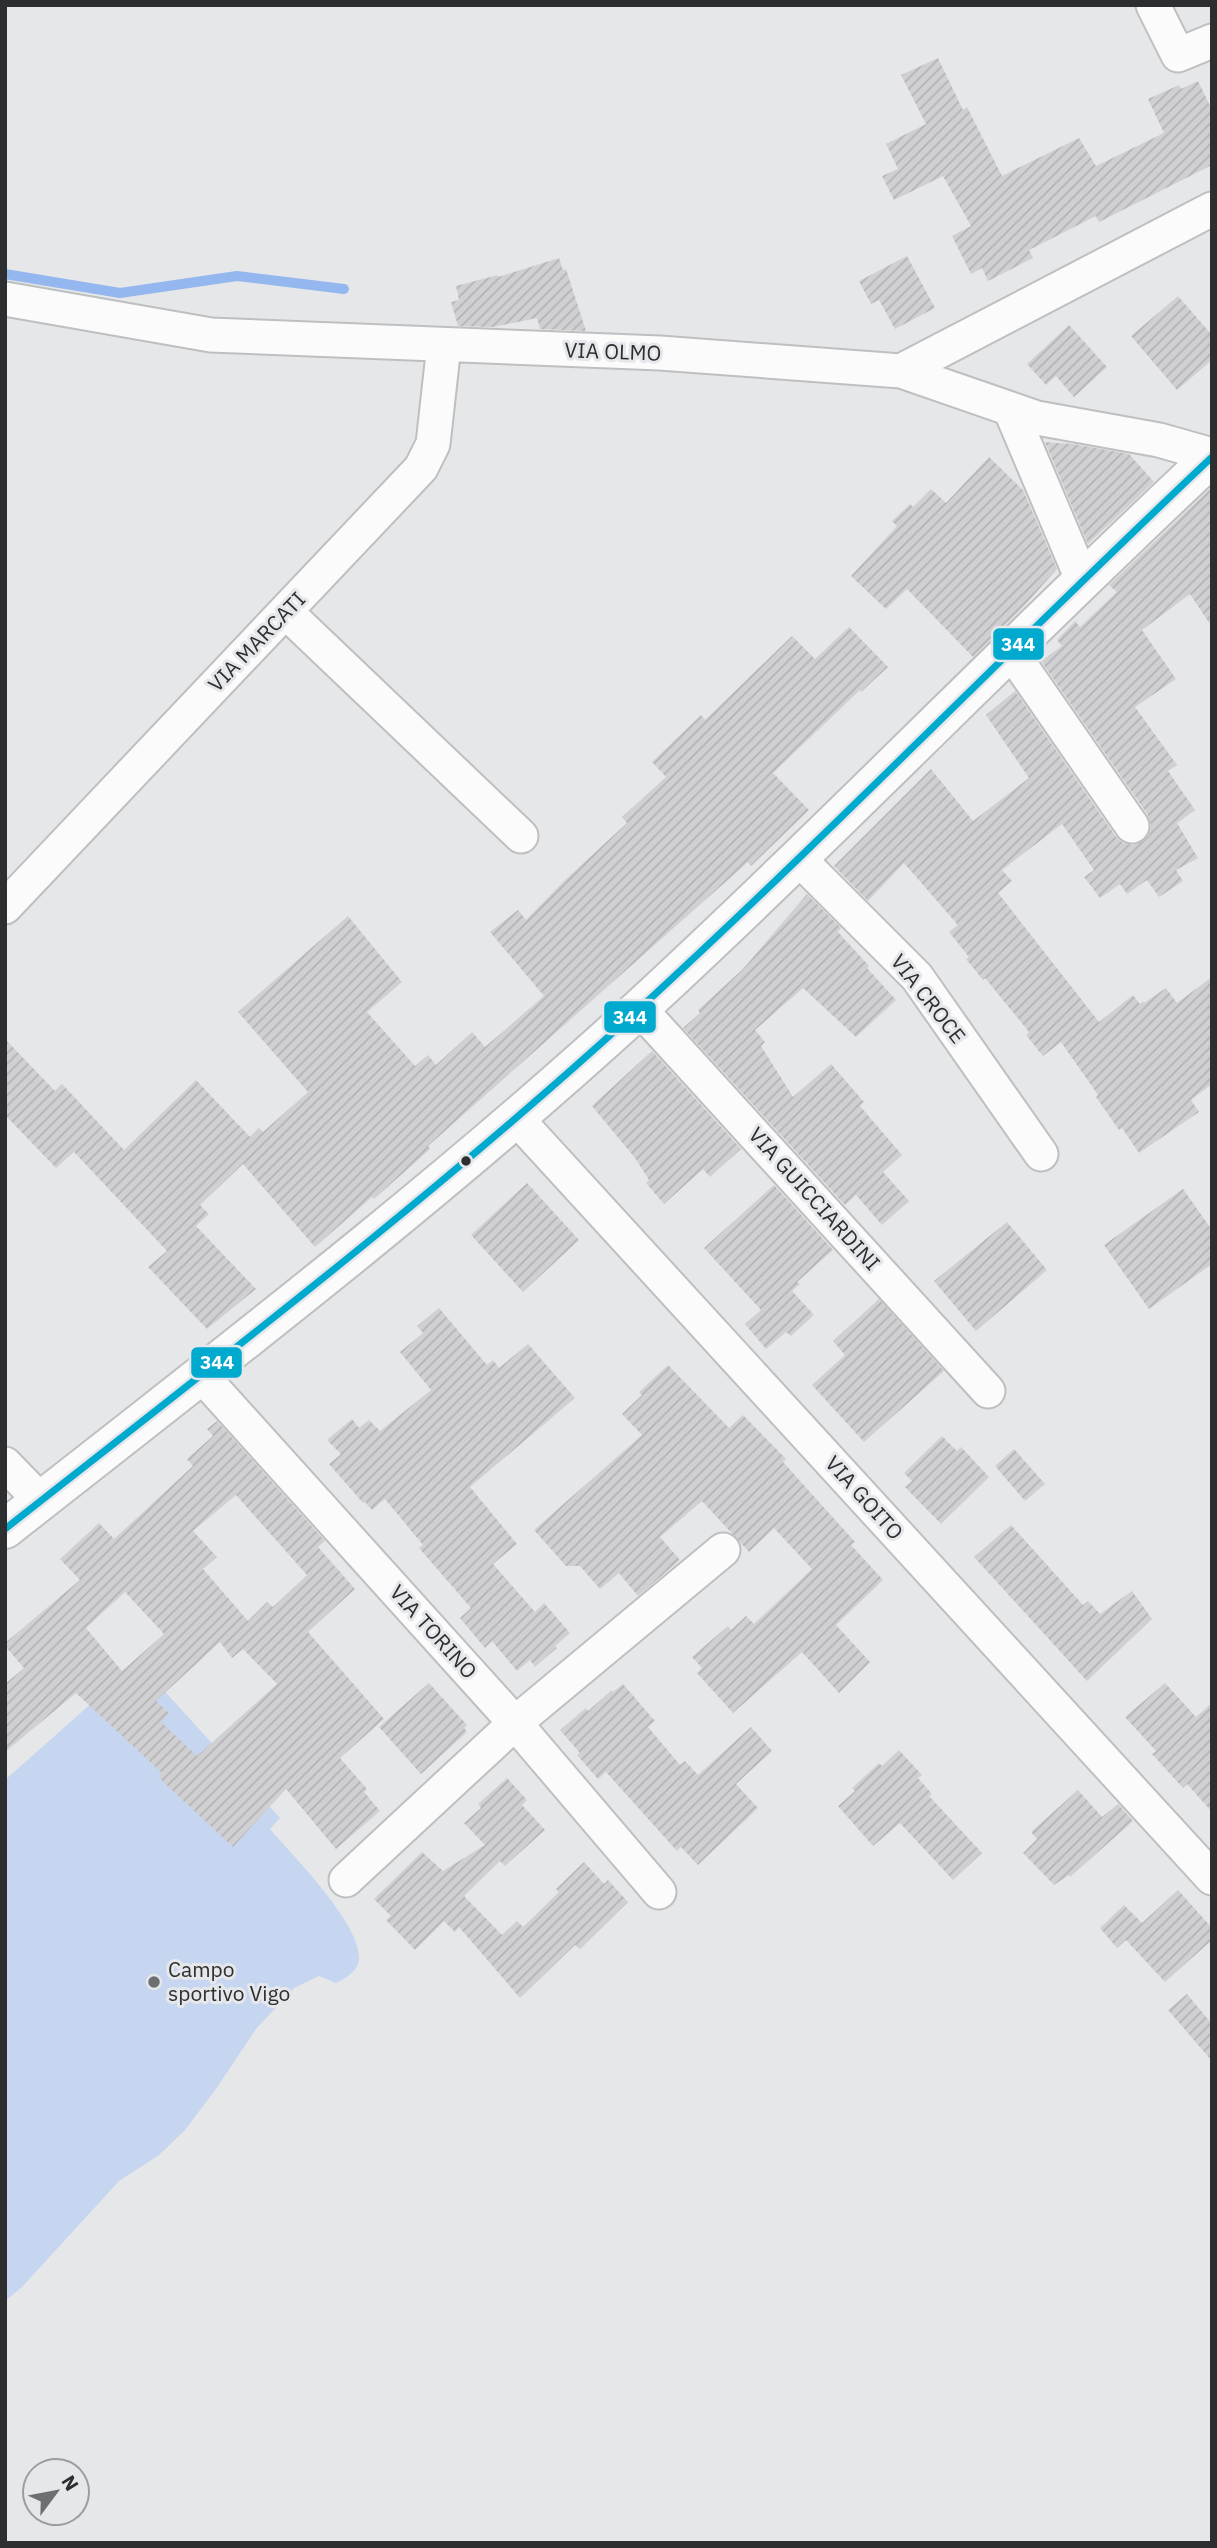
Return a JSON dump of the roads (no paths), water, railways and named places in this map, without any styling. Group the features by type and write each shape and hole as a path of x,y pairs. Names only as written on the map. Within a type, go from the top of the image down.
{"main road":[{"path":"5,1529 202,1376 516,1118 639,1008 798,858 1082,579 1212,456"}],"street":[{"path":"1153,5 1178,55 1212,41"},
{"path":"901,371 1212,209"},
{"name":"VIA OLMO","path":"5,299 211,335 660,354 901,371 1037,418 1159,440 1212,456"},
{"name":"VIA MARCATI","path":"5,907 421,468 433,444 444,345"},
{"path":"1010,409 1082,579"},
{"path":"286,612 521,836"},
{"path":"1010,650 1132,826"},
{"name":"VIA CROCE","path":"798,858 917,977 1041,1154"},
{"name":"VIA GUICCIARDINI","path":"639,1008 988,1391"},
{"name":"VIA GOITO","path":"516,1118 1212,1878"},
{"name":"VIA TORINO","path":"202,1376 515,1723 659,1892"},
{"path":"5,1464 41,1501"},
{"path":"346,1880 515,1723 723,1549"}],"waterway":[{"path":"5,274 120,293 237,276 344,289"}],"place":[{"name":"Campo sportivo Vigo","path":"154,1982"}]}
